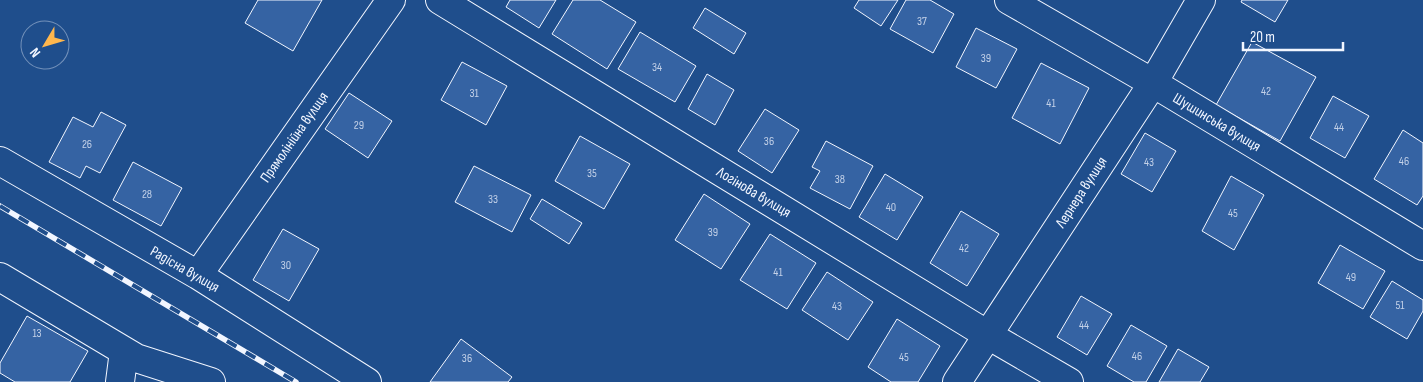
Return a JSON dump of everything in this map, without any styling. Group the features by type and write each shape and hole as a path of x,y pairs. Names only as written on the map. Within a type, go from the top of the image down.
{"street":[{"name":"Прямолінійна вулиця","path":"198,275 391,0"},
{"name":"Логінова вулиця","path":"440,0 988,335 1069,382"},
{"name":"Шушинська вулиця","path":"1009,0 1423,246"},
{"name":"Лернера вулиця","path":"957,382 1153,84 1201,0"},
{"name":"Радісна вулиця","path":"0,161 198,275 367,382"},
{"path":"0,277 136,358 210,382"},
{"path":"120,382 124,351"}],"building":[{"path":"258,0 322,0 293,51 245,23"},
{"path":"510,0 556,0 539,28 506,7"},
{"path":"573,0 600,0 636,22 607,69 552,34"},
{"path":"859,0 898,0 881,26 854,8"},
{"path":"906,0 930,0 954,14 933,53 890,29"},
{"path":"1242,0 1288,0 1275,22 1241,2"},
{"path":"705,8 746,33 734,54 693,28"},
{"path":"976,28 1017,49 996,88 956,67"},
{"path":"640,32 696,66 675,102 618,69"},
{"path":"1252,42 1316,77 1280,141 1216,105"},
{"path":"462,62 507,86 486,125 441,100"},
{"path":"1041,63 1089,88 1060,144 1012,118"},
{"path":"707,74 734,90 715,125 688,109"},
{"path":"349,93 392,121 368,158 325,129"},
{"path":"1333,96 1369,116 1345,158 1310,138"},
{"path":"765,109 799,130 772,173 738,151"},
{"path":"101,112 126,125 100,173 86,166 80,178 49,162 73,117 93,127"},
{"path":"1403,130 1423,143 1423,196 1417,205 1374,179"},
{"path":"1145,133 1176,151 1152,192 1121,174"},
{"path":"580,136 630,164 604,209 555,181"},
{"path":"826,141 873,166 850,209 810,188 820,171 812,167"},
{"path":"133,162 182,188 161,226 113,200"},
{"path":"474,166 531,195 512,232 455,202"},
{"path":"885,174 923,197 897,240 859,217"},
{"path":"1231,176 1264,195 1234,250 1202,231"},
{"path":"704,194 750,224 721,269 675,240"},
{"path":"542,199 582,223 569,244 530,219"},
{"path":"961,211 999,234 967,286 930,263"},
{"path":"283,229 319,249 289,301 253,280"},
{"path":"770,234 816,263 787,309 740,280"},
{"path":"1340,245 1385,271 1363,309 1318,283"},
{"path":"827,272 873,302 848,340 802,310"},
{"path":"1392,281 1423,300 1423,311 1407,339 1370,317"},
{"path":"1081,296 1112,314 1087,355 1057,337"},
{"path":"27,316 88,351 70,382 15,382 0,373 0,363"},
{"path":"897,319 940,346 918,382 891,382 868,367"},
{"path":"1131,325 1167,346 1146,382 1134,382 1107,366"},
{"path":"461,339 512,377 508,382 430,382"},
{"path":"1178,349 1209,367 1200,382 1159,382"}],"railway":[{"path":"0,206 296,382"}]}
